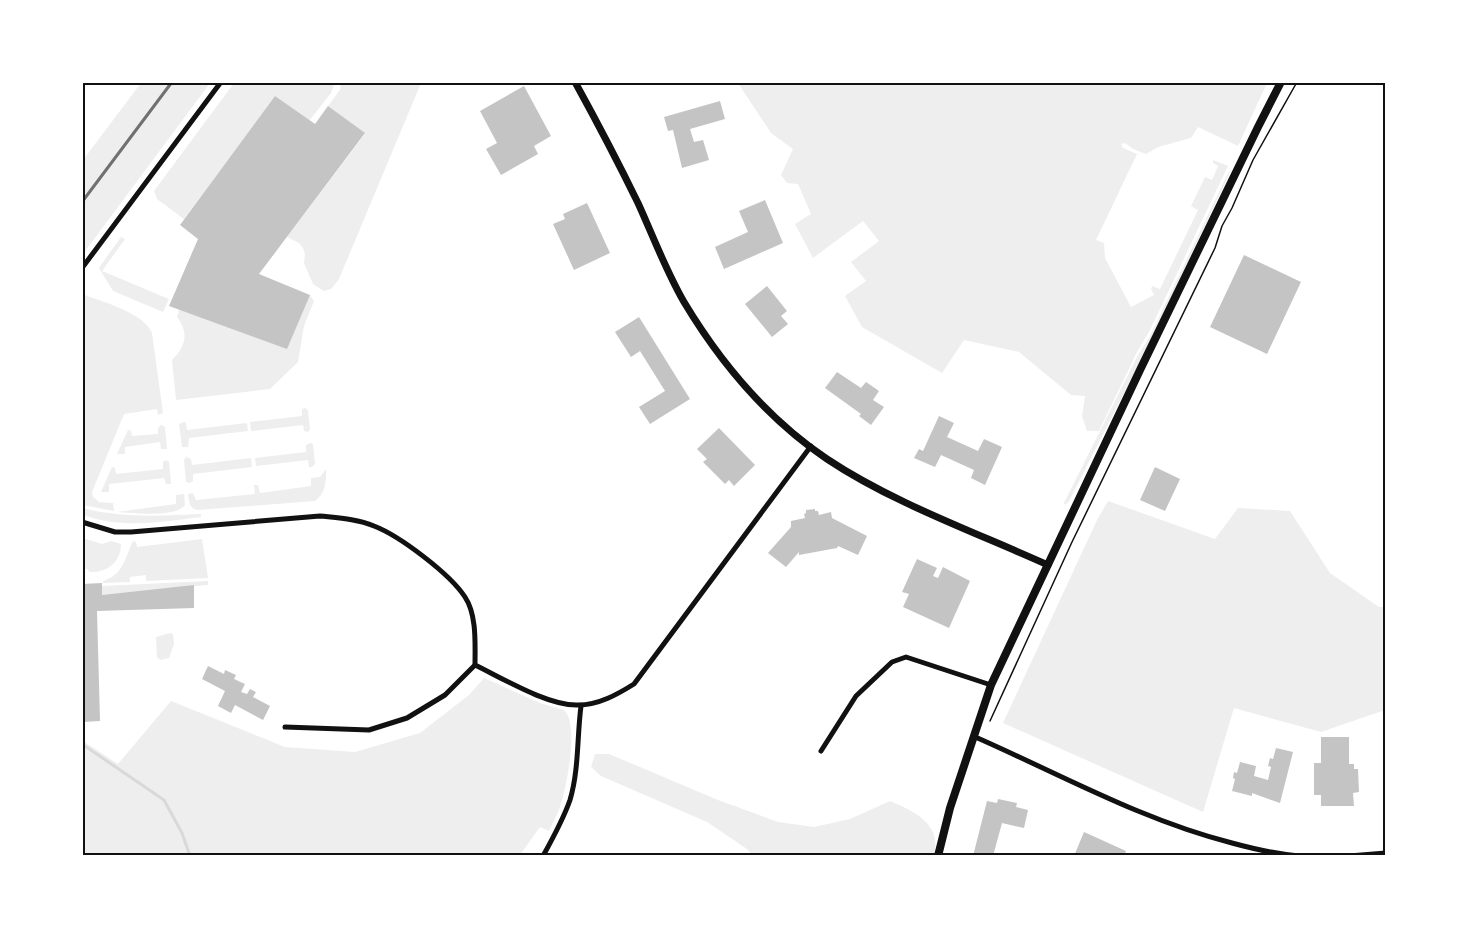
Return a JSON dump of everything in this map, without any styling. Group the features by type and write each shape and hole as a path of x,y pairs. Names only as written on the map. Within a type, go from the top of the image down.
{"main road":[{"path":"938,855 950,808 992,685 1281,82"}],"street":[{"path":"82,268 221,82"},
{"path":"575,82 626,179 683,300 714,349 761,402 786,426 841,468 884,491 1048,565"},
{"path":"474,665 562,704 581,706 612,697 634,684 811,446"},
{"path":"82,522 115,532 131,532 320,516 347,518 375,526 425,557 466,598 476,630 474,665 445,695 407,718 369,730 285,727"},
{"path":"821,751 856,696 892,662 906,657 992,685"},
{"path":"543,855 559,828 570,799 576,771 581,706"},
{"path":"973,736 1119,803 1201,836 1276,854 1299,855"},
{"path":"1349,855 1386,852"}],"path":[{"path":"990,721 1072,542 1215,248 1222,226 1253,160 1297,82"}],"shaded area":[{"path":"141,83 210,83 83,254 83,160"},
{"path":"234,83 335,83 331,93 309,121 275,96 184,219 157,199 154,191"},
{"path":"341,83 421,83 339,279 331,289 324,291 313,284 304,263 303,248 299,243 287,237 365,134 328,106 340,90"},
{"path":"738,83 1267,83 1238,146 1198,127 1191,138 1158,147 1146,154 1125,143 1121,144 1123,148 1137,154 1096,240 1104,243 1105,258 1131,307 1154,295 1152,286 1160,289 1198,210 1191,206 1205,177 1212,180 1218,166 1213,163 1213,160 1228,166 1099,431 1087,431 1082,416 1085,396 1071,395 1019,352 964,340 942,373 862,327 845,296 866,281 851,262 879,241 863,221 813,258 795,224 811,214 798,184 787,183 781,175 793,149 771,133"},
{"path":"1230,169 1146,350 1068,503 1063,505 1138,355 1149,338"},
{"path":"121,237 125,239 102,271 169,299 163,312 113,291 99,268"},
{"path":"82,294 132,314 148,326 152,333 163,413 158,415 157,409 124,414 92,492 93,497 99,502 113,503 114,511 83,505"},
{"path":"310,295 314,301 304,326 298,362 270,389 176,400 172,360 183,345 185,335 177,317 179,309"},
{"path":"302,409 308,410 310,429 308,432 304,431 303,425 251,431 250,422 302,416"},
{"path":"184,422 187,430 247,423 248,431 189,438 188,447 182,447 179,424"},
{"path":"161,425 165,427 167,449 161,449 160,442 125,447 125,454 117,454 128,430 131,431 132,436 158,434 158,428"},
{"path":"313,444 315,464 312,467 309,467 308,460 256,466 255,458 306,452 306,445"},
{"path":"186,457 191,459 192,465 251,458 252,467 193,474 193,481 189,483 186,482 184,460"},
{"path":"166,460 169,462 171,484 166,484 164,478 109,484 109,492 101,492 112,467 115,468 116,474 163,469 163,462"},
{"path":"326,469 323,491 315,501 197,510 192,508 189,502 188,494 193,493 196,500 255,494 254,485 258,485 260,493 311,486 311,478 320,477"},
{"path":"184,494 185,505 173,512 153,514 117,512 176,504 176,495"},
{"path":"1108,501 1215,539 1238,508 1290,511 1330,573 1379,607 1385,607 1385,710 1321,732 1234,708 1203,812 1003,723 1097,520"},
{"path":"82,508 126,515 201,514 201,517 156,522 112,522 83,515"},
{"path":"83,538 102,544 111,541 121,544 119,556 112,565 102,571 83,570"},
{"path":"202,539 208,578 146,581 146,575 130,577 130,582 103,583 119,570 133,541 136,542 137,547"},
{"path":"208,581 208,585 102,595 102,586"},
{"path":"173,634 174,644 169,658 160,660 157,657 156,637"},
{"path":"484,678 540,703 564,710 569,718 570,758 559,810 549,831 540,827 520,855 83,855 83,741 118,764 171,701 285,747 355,752 420,733 469,695"},
{"path":"595,754 609,754 718,800 778,822 814,827 850,819 890,801 917,814 930,827 934,835 934,855 752,855 747,849 707,822 601,776 591,767"}],"building":[{"path":"524,86 551,136 534,146 538,154 501,175 486,149 497,143 480,111"},
{"path":"275,96 315,124 328,106 365,133 259,274 310,295 287,349 169,306 198,239 180,225"},
{"path":"720,101 725,119 690,129 694,142 703,140 709,160 682,168 673,130 668,131 664,117"},
{"path":"765,200 783,243 724,269 715,247 748,232 739,211"},
{"path":"587,203 610,253 574,270 553,224 565,219 563,214"},
{"path":"1244,255 1301,282 1267,354 1210,327"},
{"path":"767,286 787,311 781,316 788,324 772,337 745,304"},
{"path":"639,317 690,399 650,424 639,407 665,391 640,351 631,357 615,332"},
{"path":"837,372 861,388 866,382 879,391 873,400 884,407 871,425 859,416 861,414 825,388"},
{"path":"939,416 954,423 947,437 978,451 984,439 1002,447 985,485 971,478 974,470 941,455 935,467 914,458 919,449 923,451"},
{"path":"719,428 755,465 734,486 729,480 725,484 703,462 707,459 697,449"},
{"path":"1155,467 1180,479 1165,511 1140,500"},
{"path":"815,509 819,515 831,512 832,518 867,536 858,555 838,546 799,555 799,552 786,567 768,553 791,527 791,521 805,518 806,510"},
{"path":"917,559 937,568 933,576 938,578 943,567 970,581 949,628 903,607 909,594 902,592"},
{"path":"102,583 102,595 194,585 194,608 97,611 100,721 83,722 82,584"},
{"path":"208,666 224,674 225,670 236,675 234,679 245,684 241,692 247,694 250,689 256,692 253,697 270,706 263,720 235,705 231,713 218,706 225,691 202,679"},
{"path":"1321,737 1349,737 1349,764 1354,764 1354,769 1358,769 1359,792 1353,793 1354,806 1321,806 1321,795 1314,795 1314,763 1321,763"},
{"path":"1276,748 1293,752 1280,803 1252,793 1252,796 1232,791 1234,772 1237,773 1240,762 1256,766 1254,776 1268,780 1271,767 1268,766 1270,758 1273,759"},
{"path":"998,799 1017,803 1016,807 1028,810 1024,828 1002,823 993,856 973,856 987,801 997,803"},
{"path":"1084,832 1126,851 1124,856 1074,856"}],"waterway":[{"path":"82,744 164,800 182,833 190,856"}],"railway":[{"path":"82,202 172,82"}]}
